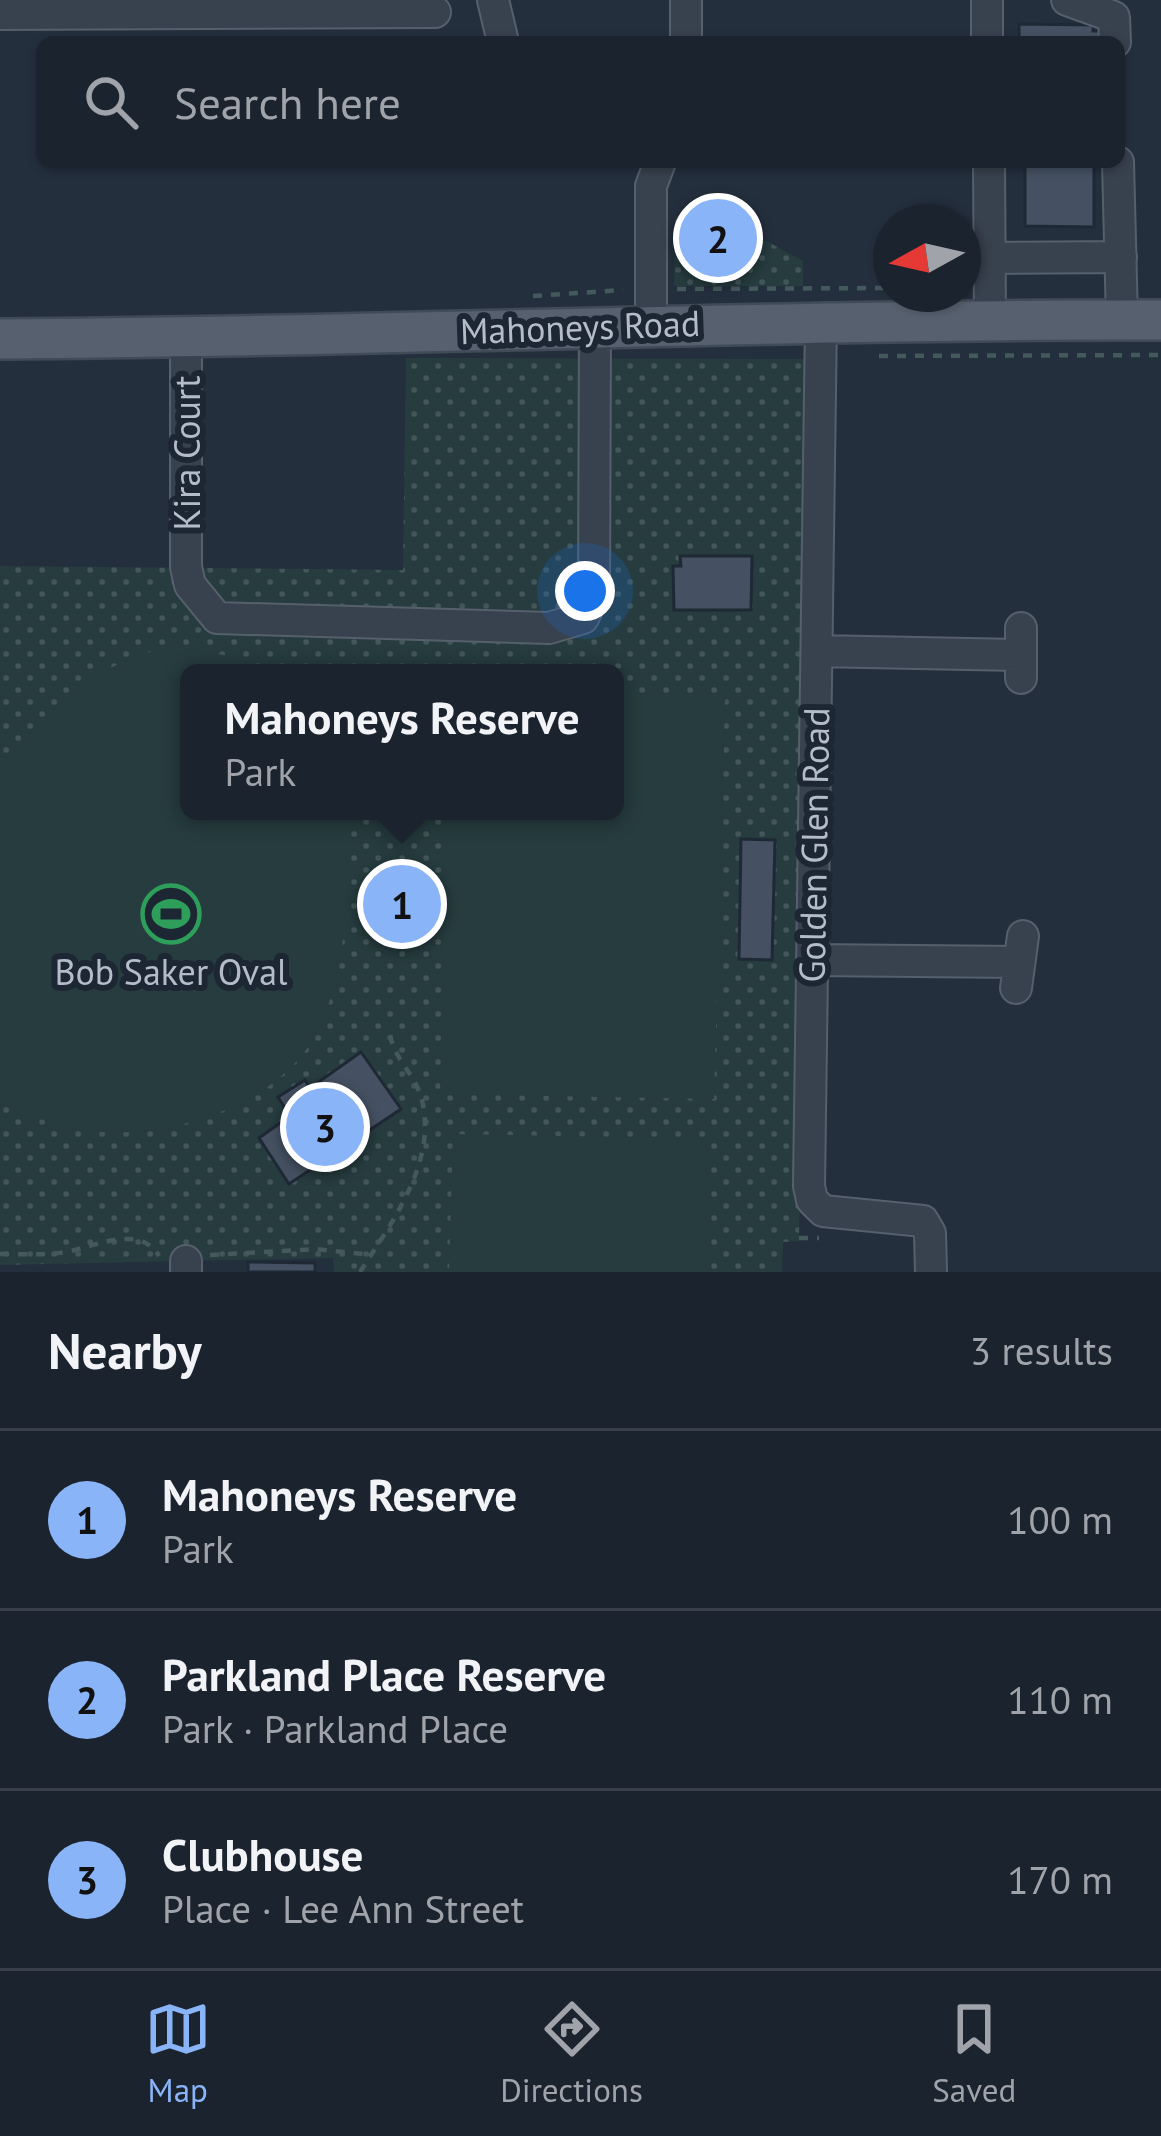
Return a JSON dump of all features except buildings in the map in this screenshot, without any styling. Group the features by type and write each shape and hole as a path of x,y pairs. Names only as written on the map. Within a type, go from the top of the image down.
{"main road":[{"name":"Mahoneys Road","path":"0,339 595,326 651,307 821,320 1142,320"}],"street":[{"path":"493,0 501,36"},
{"path":"686,0 686,36"},
{"path":"987,0 987,36"},
{"path":"1067,0 1114,17 1115,36"},
{"path":"0,14 435,18"},
{"path":"651,307 651,186 658,168"},
{"path":"989,168 990,320"},
{"path":"1118,168 1120,257 1142,320"},
{"path":"990,258 1120,257"},
{"name":"Golden Glen Road","path":"821,320 812,1200 823,1211 923,1221 930,1232 931,1272"},
{"name":"Kira Court","path":"186,338 186,567 201,603 217,618 550,628 583,618 594,595 595,326"},
{"path":"817,651 1021,654"},
{"path":"813,960 1019,962"}],"path":[{"path":"651,307 873,289"},
{"path":"360,1272 413,1179 425,1134 421,1096 392,1049 390,1034"}],"green space":[{"path":"719,215 803,261 803,286 674,286 675,216"},
{"path":"406,358 811,359 799,1241 783,1242 782,1272 334,1272 333,1258 0,1265 0,566 403,570"},
{"name":"Bob Saker Oval","path":"174,647 248,664 180,664 180,820 347,820 347,896 340,956 315,1036 290,1068 255,1095 214,1115 168,1128 75,1129 34,1116 0,1093 0,769 76,691 122,662"},
{"path":"624,696 725,698 714,1099 440,1094 447,820 624,820"},
{"path":"453,1134 708,1139 705,1272 449,1272"}],"place":[{"name":"Parkland Place Reserve","path":"718,238"},
{"name":"Mahoneys Reserve","path":"402,904"},
{"name":"Bob Saker Oval","path":"171,914"},
{"name":"Clubhouse","path":"325,1127"}]}
